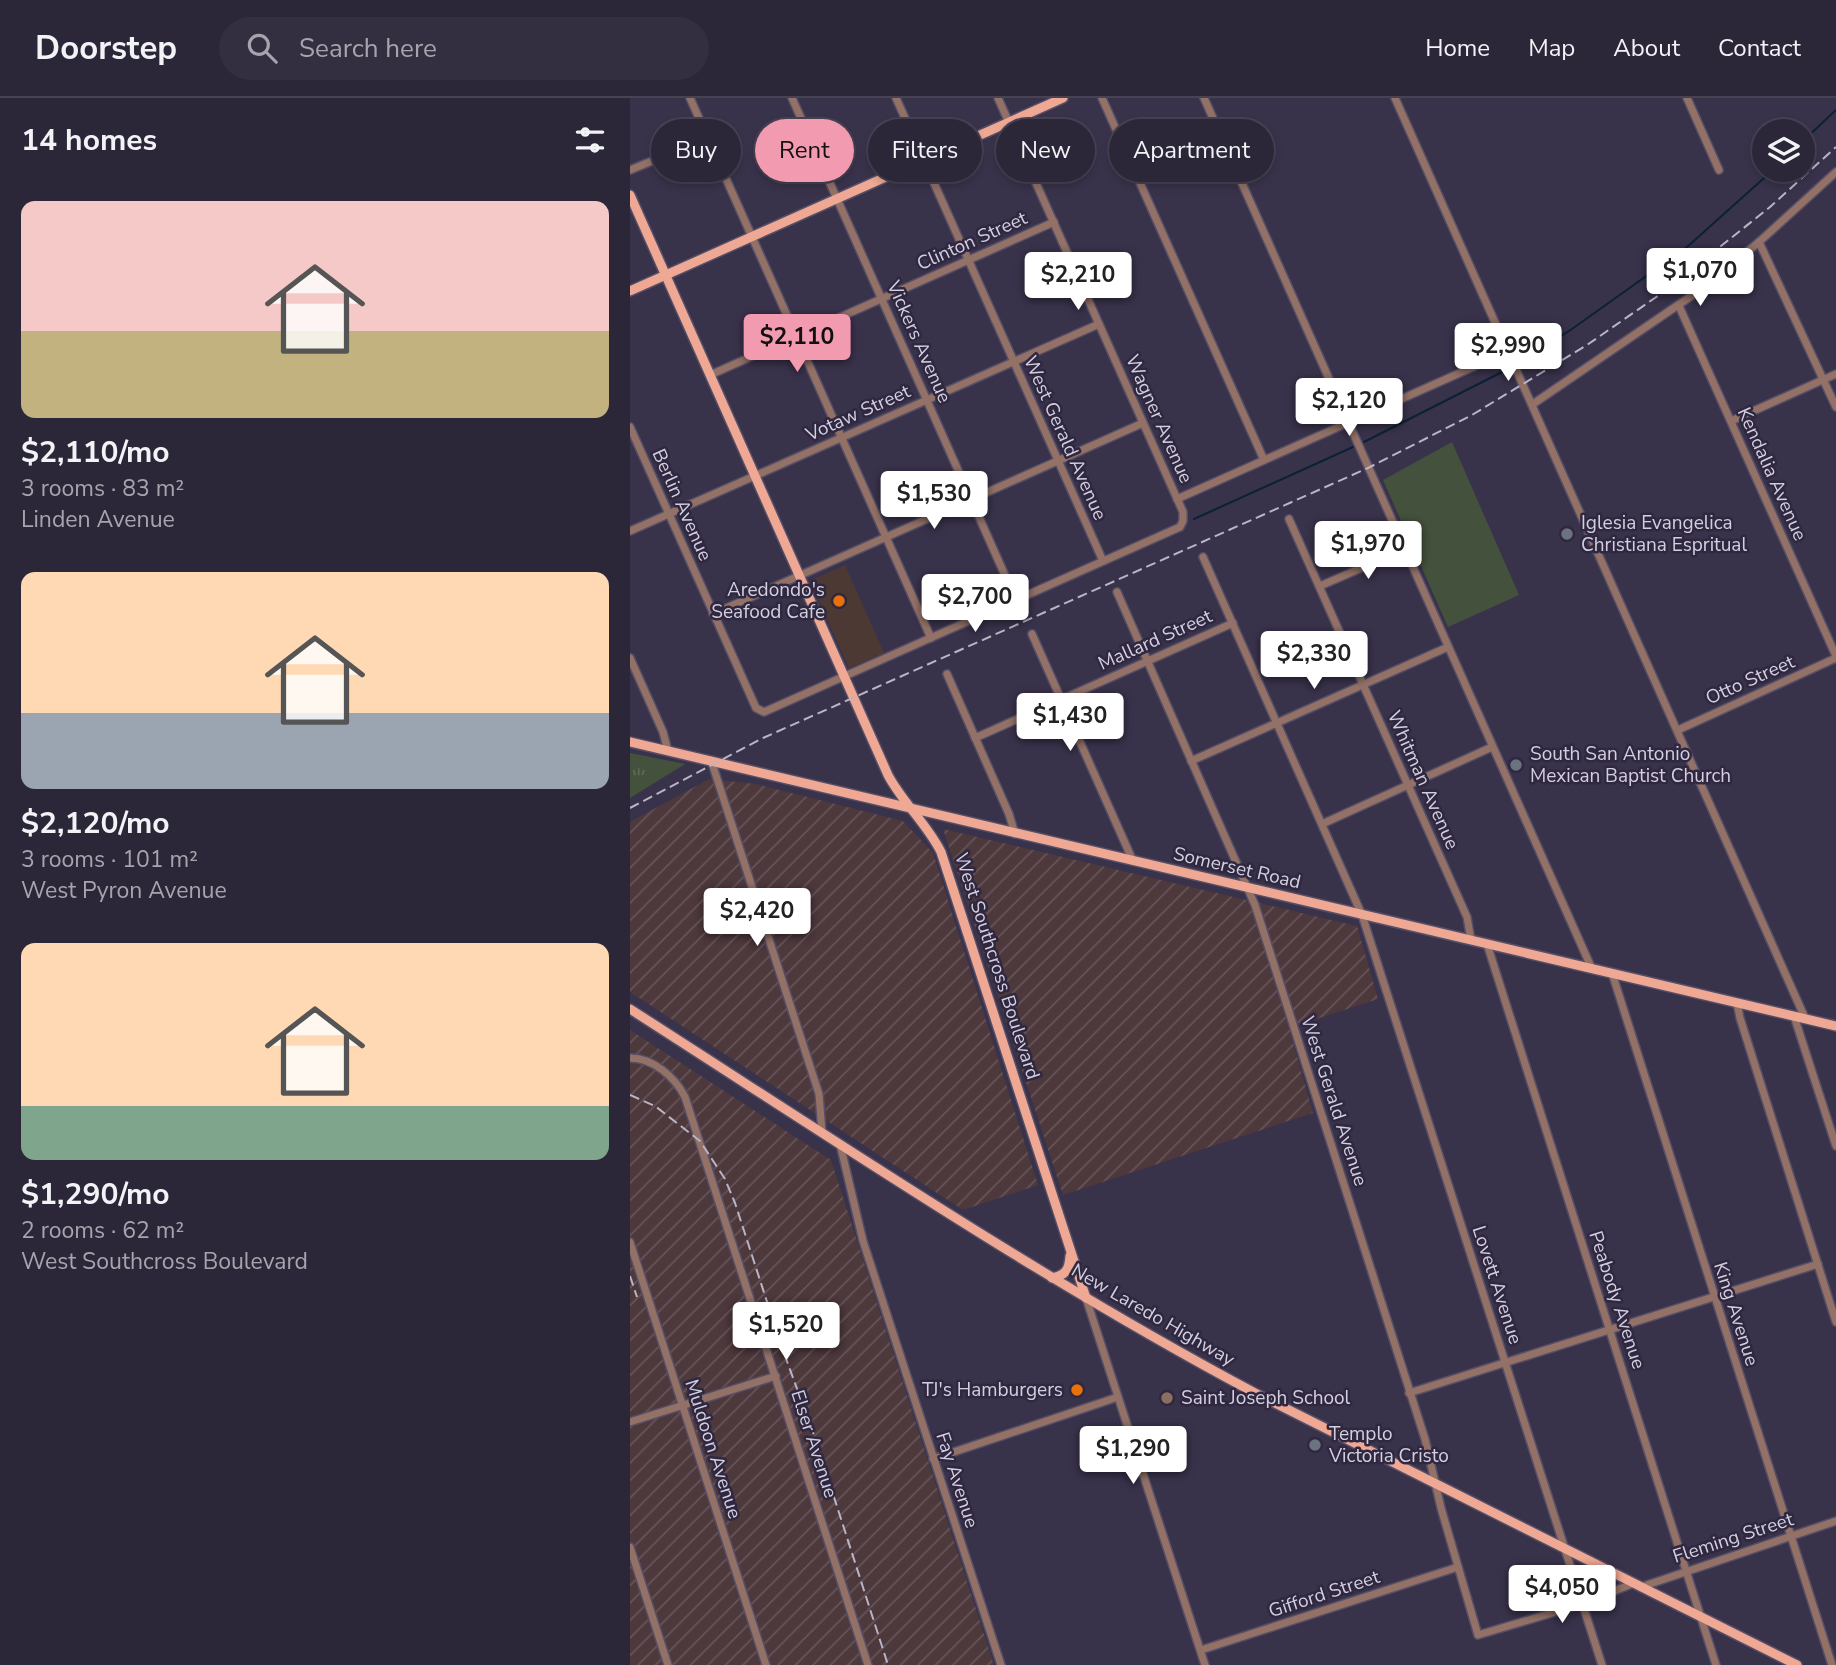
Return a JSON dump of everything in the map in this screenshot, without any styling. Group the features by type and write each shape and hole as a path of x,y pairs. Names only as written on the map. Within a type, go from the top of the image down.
{"main road":[{"path":"1016,119 1063,98"},
{"path":"630,291 877,182"},
{"name":"West Southcross Boulevard","path":"630,195 888,775 909,809 930,832 945,862 1086,1298"},
{"name":"Somerset Road","path":"630,742 1836,1026"},
{"name":"New Laredo Highway","path":"630,1009 956,1219 1167,1346 1255,1393 1797,1665"},
{"path":"1052,1278 1068,1270 1070,1248"}],"street":[{"path":"690,98 699,119"},
{"name":"Vickers Avenue","path":"792,98 1016,600"},
{"name":"West Gerald Avenue","path":"896,98 905,119"},
{"name":"Wagner Avenue","path":"998,98 1008,119"},
{"path":"1102,98 1264,460"},
{"path":"1204,98 1592,969"},
{"path":"1395,98 1805,1018"},
{"path":"1687,98 1719,170"},
{"path":"630,170 651,161"},
{"path":"1533,404 1679,306 1759,242 1836,172"},
{"path":"727,182 931,638"},
{"name":"West Gerald Avenue","path":"933,182 1103,561"},
{"name":"Wagner Avenue","path":"1036,182 1184,517 1182,524 1103,561"},
{"name":"Clinton Street","path":"710,375 1054,222"},
{"path":"1759,242 1836,407"},
{"name":"Kendalia Avenue","path":"1679,306 1836,657"},
{"name":"Votaw Street","path":"630,531 1099,324"},
{"path":"1177,499 1509,351"},
{"path":"1731,421 1836,374"},
{"path":"713,614 1143,423"},
{"name":"Berlin Avenue","path":"630,427 758,710 767,710 845,676"},
{"name":"Whitman Avenue","path":"1289,519 1467,917 1471,940"},
{"path":"1320,586 1405,549"},
{"path":"1203,557 1362,915"},
{"path":"845,676 1103,561"},
{"name":"West Gerald Avenue","path":"1116,592 1255,905 1409,1393 1478,1635"},
{"name":"Mallard Street","path":"975,738 1233,623"},
{"path":"1032,634 1133,861"},
{"path":"1191,761 1448,647"},
{"name":"Otto Street","path":"1678,730 1836,657"},
{"path":"630,658 663,732 668,751"},
{"path":"947,674 1009,814 1015,834"},
{"path":"1322,824 1492,747"},
{"path":"711,760 819,1094 822,1132"},
{"name":"Lovett Avenue","path":"1362,915 1602,1665"},
{"name":"Peabody Avenue","path":"1487,944 1716,1665"},
{"name":"King Avenue","path":"1612,973 1832,1665"},
{"path":"1737,1003 1836,1322"},
{"path":"1794,1016 1836,1146"},
{"name":"Elser Avenue","path":"630,1058 649,1062 671,1077 685,1097 868,1665"},
{"name":"Fay Avenue","path":"839,1143 863,1241 1001,1665"},
{"name":"Muldoon Avenue","path":"630,1242 766,1665"},
{"path":"1409,1393 1818,1264"},
{"name":"West Southcross Boulevard","path":"1086,1298 1205,1665"},
{"path":"630,1422 776,1376"},
{"path":"933,1459 1118,1397"},
{"name":"Fleming Street","path":"1478,1635 1686,1571 1836,1521"},
{"path":"630,1547 668,1665"},
{"name":"Gifford Street","path":"1200,1650 1458,1567"}],"shaded area":[{"path":"845,565 884,653 849,668 810,581"},
{"path":"709,779 756,784 903,821 933,853 1038,1185 963,1210 630,992 630,822"},
{"path":"943,829 1357,926 1378,999 1289,1028 1313,1113 1063,1195"},
{"path":"630,1030 831,1160 994,1665 630,1665"}],"green space":[{"path":"1452,442 1519,595 1448,627 1383,480"},
{"path":"630,753 685,764 630,798"}],"waterway":[{"path":"1815,130 1836,110"},
{"path":"1522,361 1687,247 1760,182"},
{"path":"1364,442 1508,369"},
{"path":"1194,519 1353,447"}],"railway":[{"path":"630,808 763,738 1368,468 1472,415 1587,345 1662,293 1770,207 1836,147"},
{"path":"630,1095 655,1106 700,1141 725,1179 814,1435 888,1665"},
{"path":"630,1276 637,1297"}],"place":[{"name":"Iglesia Evangelica Christiana Espritual","path":"1567,534"},
{"name":"Aredondo's Seafood Cafe","path":"839,601"},
{"name":"South San Antonio Mexican Baptist Church","path":"1516,765"},
{"name":"TJ's Hamburgers","path":"1077,1390"},
{"name":"Saint Joseph School","path":"1167,1398"},
{"name":"Templo Victoria Cristo","path":"1315,1445"}]}
